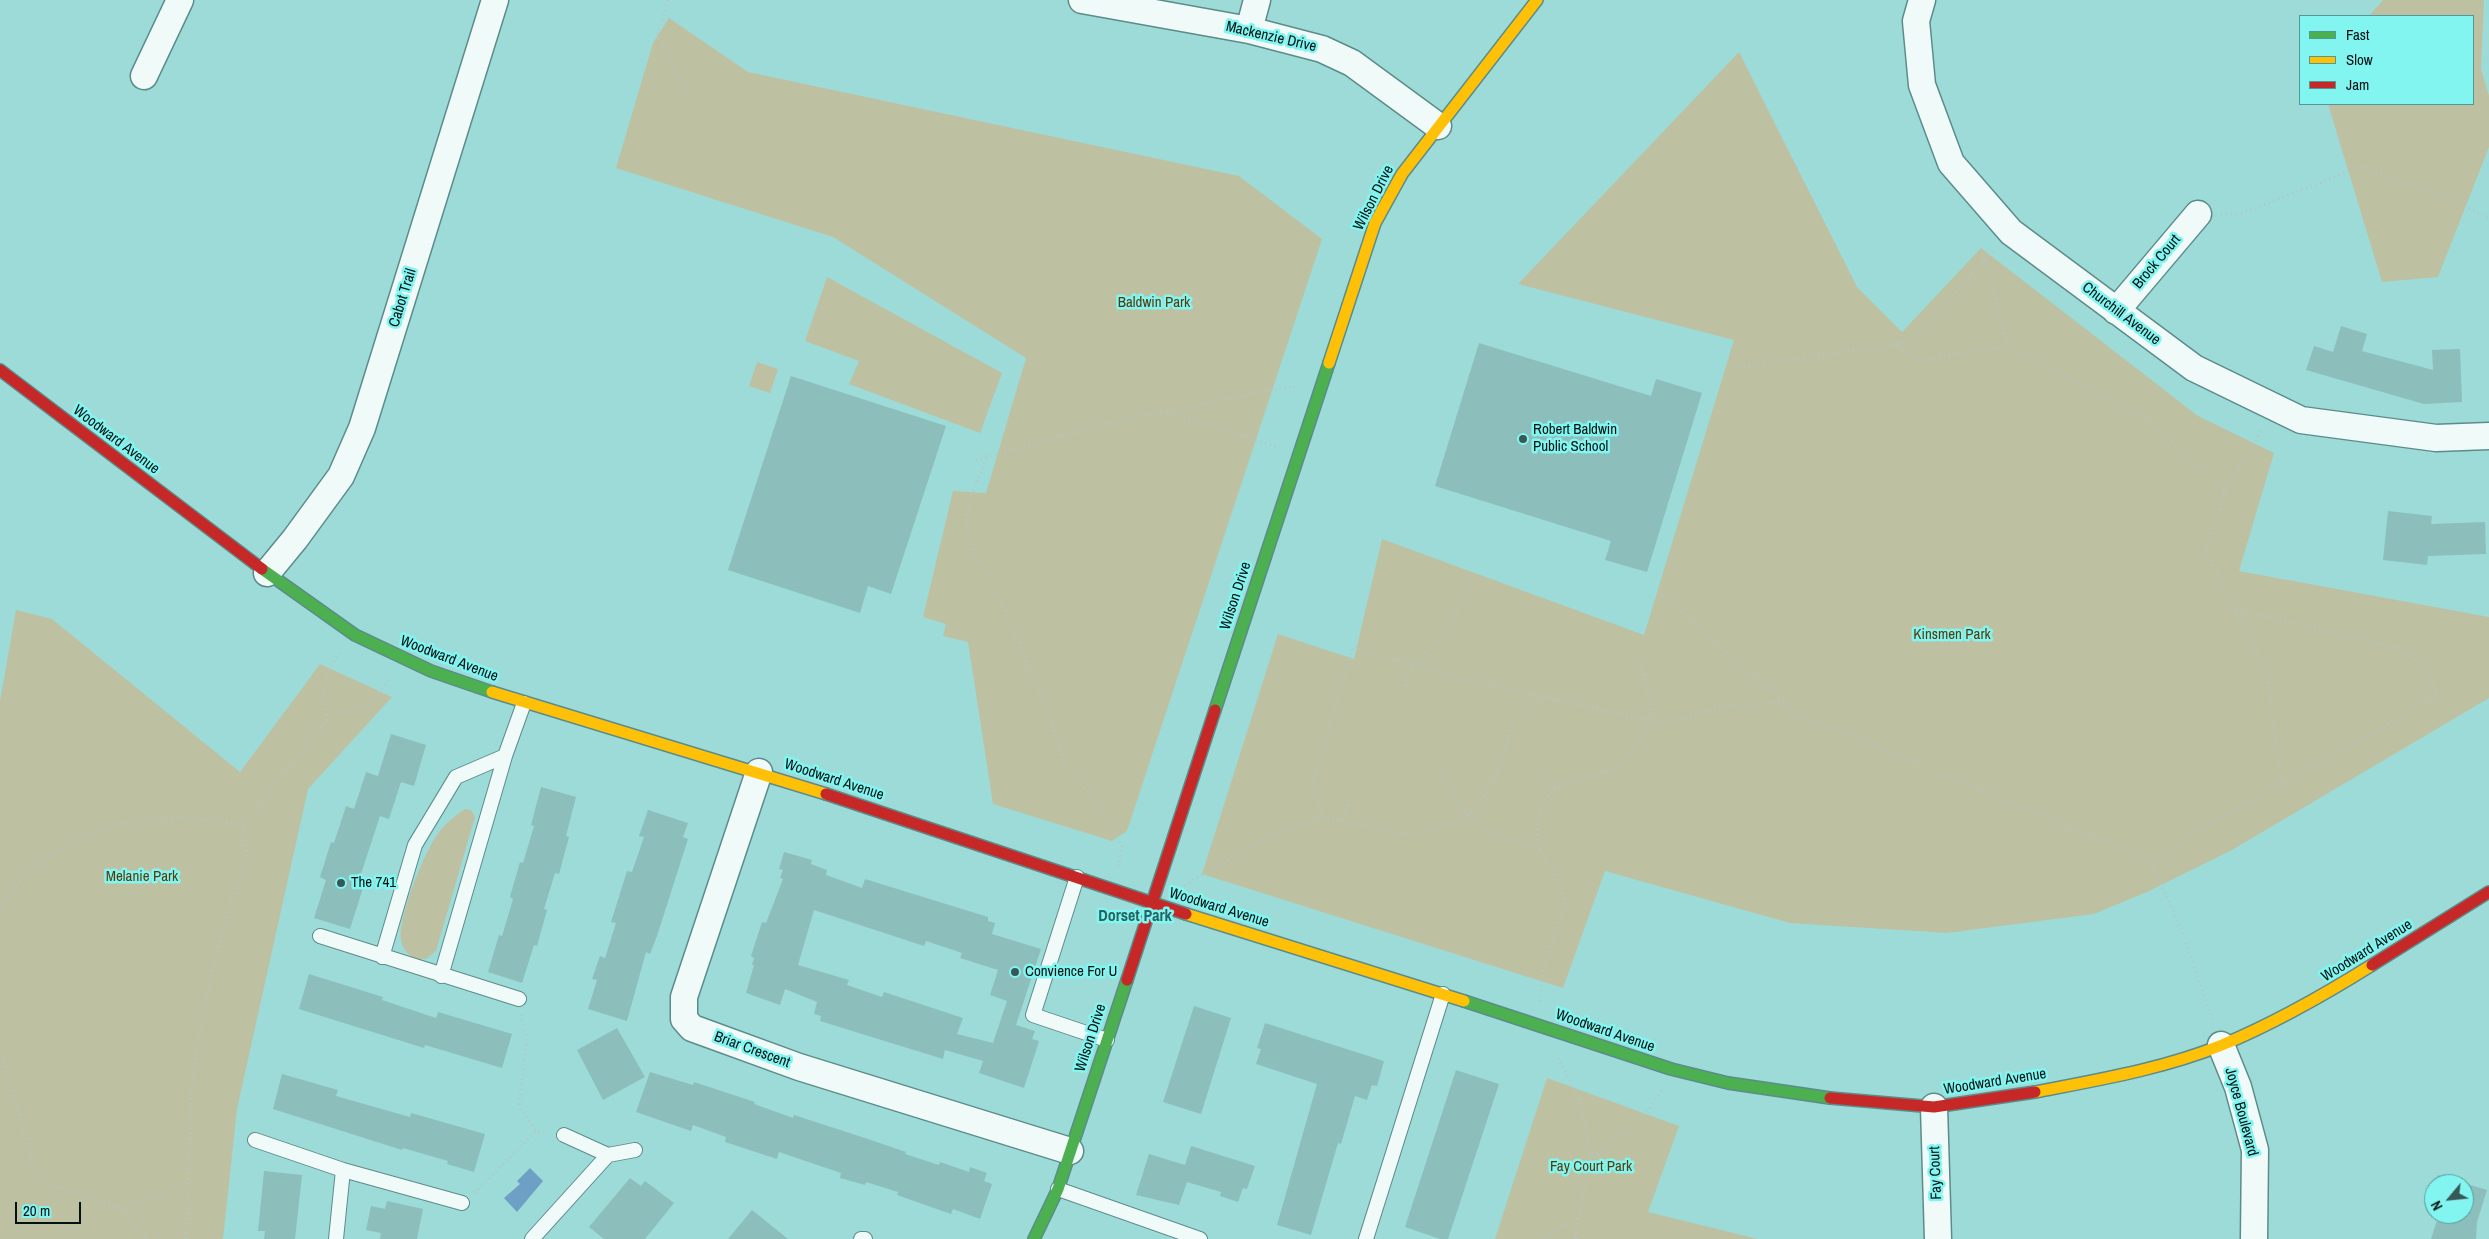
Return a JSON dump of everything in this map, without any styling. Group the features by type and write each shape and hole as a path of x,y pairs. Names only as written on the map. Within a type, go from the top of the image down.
{"street":[{"path":"144,76 180,0"},
{"name":"Cabot Trail","path":"267,573 295,540 341,476 362,428 495,0"},
{"name":"Mackenzie Drive","path":"1082,0 1249,30 1322,49 1352,63 1438,126"},
{"path":"1249,30 1258,0"},
{"name":"Wilson Drive","path":"1034,1239 1058,1189 1375,223 1402,174 1537,0"},
{"name":"Churchill Avenue","path":"1922,0 1916,21 1922,85 1951,163 2011,232 2194,368 2301,420 2436,438 2489,436"},
{"name":"Brock Court","path":"2116,311 2198,214"},
{"name":"Woodward Avenue","path":"0,370 267,573 354,635 402,659 524,703 759,772 1152,902 1541,1025 1671,1069 1728,1083 1824,1098 1934,1107 2032,1093 2134,1072 2221,1045 2317,999 2489,892"},
{"name":"Briar Crescent","path":"759,772 684,997 684,1018 698,1030 799,1067 1070,1152"},
{"name":"Joyce Boulevard","path":"2221,1045 2238,1087 2255,1150 2254,1239"},
{"name":"Fay Court","path":"1934,1107 1938,1239"}],"lane":[{"path":"441,976 505,756 524,703"},
{"path":"382,956 416,845 456,777 505,756"},
{"path":"1077,877 1033,1014 1107,1040"},
{"path":"320,936 441,976 519,999"},
{"path":"1366,1239 1443,994"},
{"path":"564,1135 608,1155 635,1150"},
{"path":"254,1140 342,1170 462,1203"},
{"path":"532,1239 608,1155"},
{"path":"336,1239 342,1170"},
{"path":"1058,1189 1200,1239"}],"path":[{"path":"668,0 657,36 691,100"},
{"path":"2198,214 2240,214 2362,166 2446,197 2489,219"},
{"path":"1734,368 1910,342 2011,232"},
{"path":"1985,260 2008,346"},
{"path":"1894,344 1919,360 2008,346 2156,426 2225,490"},
{"path":"976,460 1127,418 1166,412 1268,390 1322,385"},
{"path":"2275,408 2225,490 2205,549 2267,674 2281,785"},
{"path":"1166,412 1298,454"},
{"path":"988,458 970,502 966,524 972,550 1002,603 1051,720 1065,763 1096,802 1122,846 1114,889"},
{"path":"1403,690 1414,665 1423,654 1437,646 1445,638 1471,580"},
{"path":"1662,596 1784,702 1790,710 2116,846 2152,865 2182,932 2221,1045"},
{"path":"2152,865 2194,832 2343,751 2437,694 2424,667 2397,648 2235,608"},
{"path":"327,720 322,691 330,665 354,635"},
{"path":"1323,816 1311,787 1354,647 1455,677 1650,720 1677,720 1723,707 1784,702"},
{"path":"1576,1239 1577,1223 1591,1158 1579,1097 1541,1025 1540,978 1563,906 1559,884 1551,866 1540,850 1536,826 1545,800 1556,789 1574,778 1602,774 1614,768 1627,757 1650,720 1648,691 1640,657"},
{"path":"186,1239 191,1094 203,1011 225,920 246,858 244,824 327,720 371,703 402,659"},
{"path":"1152,902 1280,831 1323,816 1400,834 1424,831 1468,815 1489,790 1504,756 1512,725 1526,709 1546,697"},
{"path":"1440,774 1454,799 1468,815 1484,827 1540,850"},
{"path":"1546,775 1556,789"},
{"path":"1344,820 1350,800"},
{"path":"0,911 24,875 73,840 120,823 177,817 244,824"},
{"path":"519,999 527,1038 519,1106 536,1131 564,1135"},
{"path":"0,1047 33,1164 53,1186 119,1208 138,1205 158,1197 187,1180"},
{"path":"1591,1158 1632,1128 1649,1112 1671,1069"},
{"path":"462,1203 486,1184 536,1131"},
{"path":"119,1208 146,1239"},
{"path":"1546,1239 1563,1224 1577,1223"}],"green space":[{"path":"2383,0 2484,0 2481,69 2489,96 2489,147 2438,277 2382,282 2328,105 2474,105 2474,15 2370,15"},
{"name":"Baldwin Park","path":"669,18 748,72 1239,176 1322,239 1127,831 1112,841 993,804 968,642 943,636 946,624 923,617 953,491 986,493 1026,358 833,237 616,168 653,43"},
{"name":"Kinsmen Park","path":"1739,52 1857,287 1902,332 1981,248 2198,416 2274,453 2239,571 2489,617 2489,698 2232,850 2147,892 2094,914 1947,933 1790,923 1605,871 1563,988 1202,874 1278,634 1354,659 1382,539 1644,635 1734,340 1518,284"},
{"path":"827,277 1002,373 980,433 849,384 859,361 805,341"},
{"path":"757,362 778,369 770,393 749,386"},
{"name":"Melanie Park","path":"16,610 52,619 240,772 320,664 392,697 308,789 237,1109 223,1239 0,1239 0,701"},
{"path":"465,809 471,810 475,817 436,951 426,959 416,959 406,951 401,939 401,929 413,886 425,856 437,835 449,821"},
{"name":"Fay Court Park","path":"1547,1078 1679,1126 1648,1212 1758,1239 1495,1239"}],"water":[{"path":"530,1168 543,1181 517,1212 504,1198 520,1184 517,1181"}],"building":[{"path":"2341,326 2367,334 2362,351 2433,370 2432,350 2460,349 2462,402 2424,404 2306,370 2314,346 2333,352"},
{"path":"1479,343 1651,396 1656,379 1702,393 1647,572 1605,560 1611,541 1435,486"},
{"path":"791,376 946,426 891,594 868,586 860,613 728,570"},
{"path":"2388,511 2432,516 2431,524 2485,522 2486,554 2428,556 2427,565 2383,560"},
{"path":"391,734 426,745 414,786 401,782 389,819 380,816 357,886 363,888 350,929 314,918 326,880 320,877 331,842 334,843 346,806 354,809 366,772 378,776"},
{"path":"541,787 576,797 566,836 569,837 559,874 555,873 544,909 547,910 537,946 534,945 522,983 488,972 499,935 502,936 513,899 510,897 520,862 523,863 534,826 531,825"},
{"path":"648,810 688,823 683,837 688,839 657,936 650,954 646,952 627,1021 588,1009 597,980 592,979 600,956 605,958 616,923 611,922 627,871 632,872 644,837 639,836"},
{"path":"784,852 812,860 811,864 827,870 826,875 862,888 865,879 988,917 988,921 995,923 992,934 1041,949 1016,1025 1035,1031 1032,1039 1039,1041 1024,1088 979,1073 983,1061 945,1050 943,1059 820,1021 821,1016 814,1014 817,1002 785,989 780,1005 746,993 754,965 752,965 754,958 751,956 762,922 766,923 783,879 780,878 783,870 779,869","holes":["814,910 924,946 926,941 962,953 960,958 998,970 990,995 1007,1001 993,1043 957,1034 963,1018 884,992 882,997 847,985 849,980 798,965"]},
{"path":"309,974 383,997 382,1000 436,1018 438,1012 512,1034 502,1068 425,1045 424,1048 299,1009"},
{"path":"1194,1006 1231,1018 1201,1114 1163,1102"},
{"path":"1265,1023 1384,1061 1377,1086 1372,1085 1367,1100 1355,1096 1341,1144 1338,1143 1311,1235 1277,1225 1317,1084 1256,1064 1261,1049 1257,1048"},
{"path":"617,1028 645,1077 603,1100 577,1050"},
{"path":"1456,1070 1499,1084 1448,1239 1440,1239 1405,1227"},
{"path":"650,1072 693,1085 694,1082 755,1102 754,1104 793,1118 794,1115 906,1152 905,1154 939,1165 940,1162 969,1172 970,1167 987,1173 984,1181 992,1184 980,1219 953,1209 951,1214 897,1195 898,1192 866,1182 865,1185 840,1178 841,1173 779,1152 777,1159 725,1142 726,1137 693,1125 691,1131 636,1112"},
{"path":"282,1074 338,1090 336,1096 410,1117 411,1113 485,1134 474,1172 447,1164 448,1161 403,1148 402,1150 273,1109"},
{"path":"1191,1146 1255,1166 1247,1189 1243,1188 1238,1202 1220,1196 1221,1192 1187,1182 1179,1205 1136,1195 1149,1154 1185,1165"},
{"path":"264,1171 302,1175 295,1239 264,1239 265,1231 258,1231"},
{"path":"630,1178 641,1186 645,1181 674,1203 645,1239 604,1239 589,1227"},
{"path":"2474,1186 2487,1190 2477,1222 2476,1239 2431,1239 2436,1224 2474,1224"},
{"path":"387,1201 423,1209 417,1239 380,1239 381,1233 366,1230 371,1206 385,1209"},
{"path":"752,1210 788,1239 728,1239"}],"traffic: fast":[{"path":"1215,710 1329,363"},
{"path":"262,569 355,635 431,671 492,692"},
{"path":"1034,1239 1058,1189 1127,980"},
{"path":"1464,1001 1671,1069 1728,1083 1830,1098"}],"traffic: slow":[{"path":"1329,363 1375,223 1402,174 1537,0"},
{"path":"492,692 826,794"},
{"path":"1186,914 1464,1001"},
{"path":"2035,1092 2177,1061 2222,1045 2299,1008 2372,965"}],"traffic: jam":[{"path":"0,370 262,569"},
{"path":"1127,980 1215,710"},
{"path":"826,794 1186,914"},
{"path":"2372,965 2489,892"},
{"path":"1830,1098 1934,1107 2035,1092"}],"place":[{"name":"Robert Baldwin Public School","path":"1523,439"},
{"name":"The 741","path":"341,883"},
{"name":"Convience For U","path":"1015,972"}],"district":[{"name":"Dorset Park","path":"1135,917"}]}
